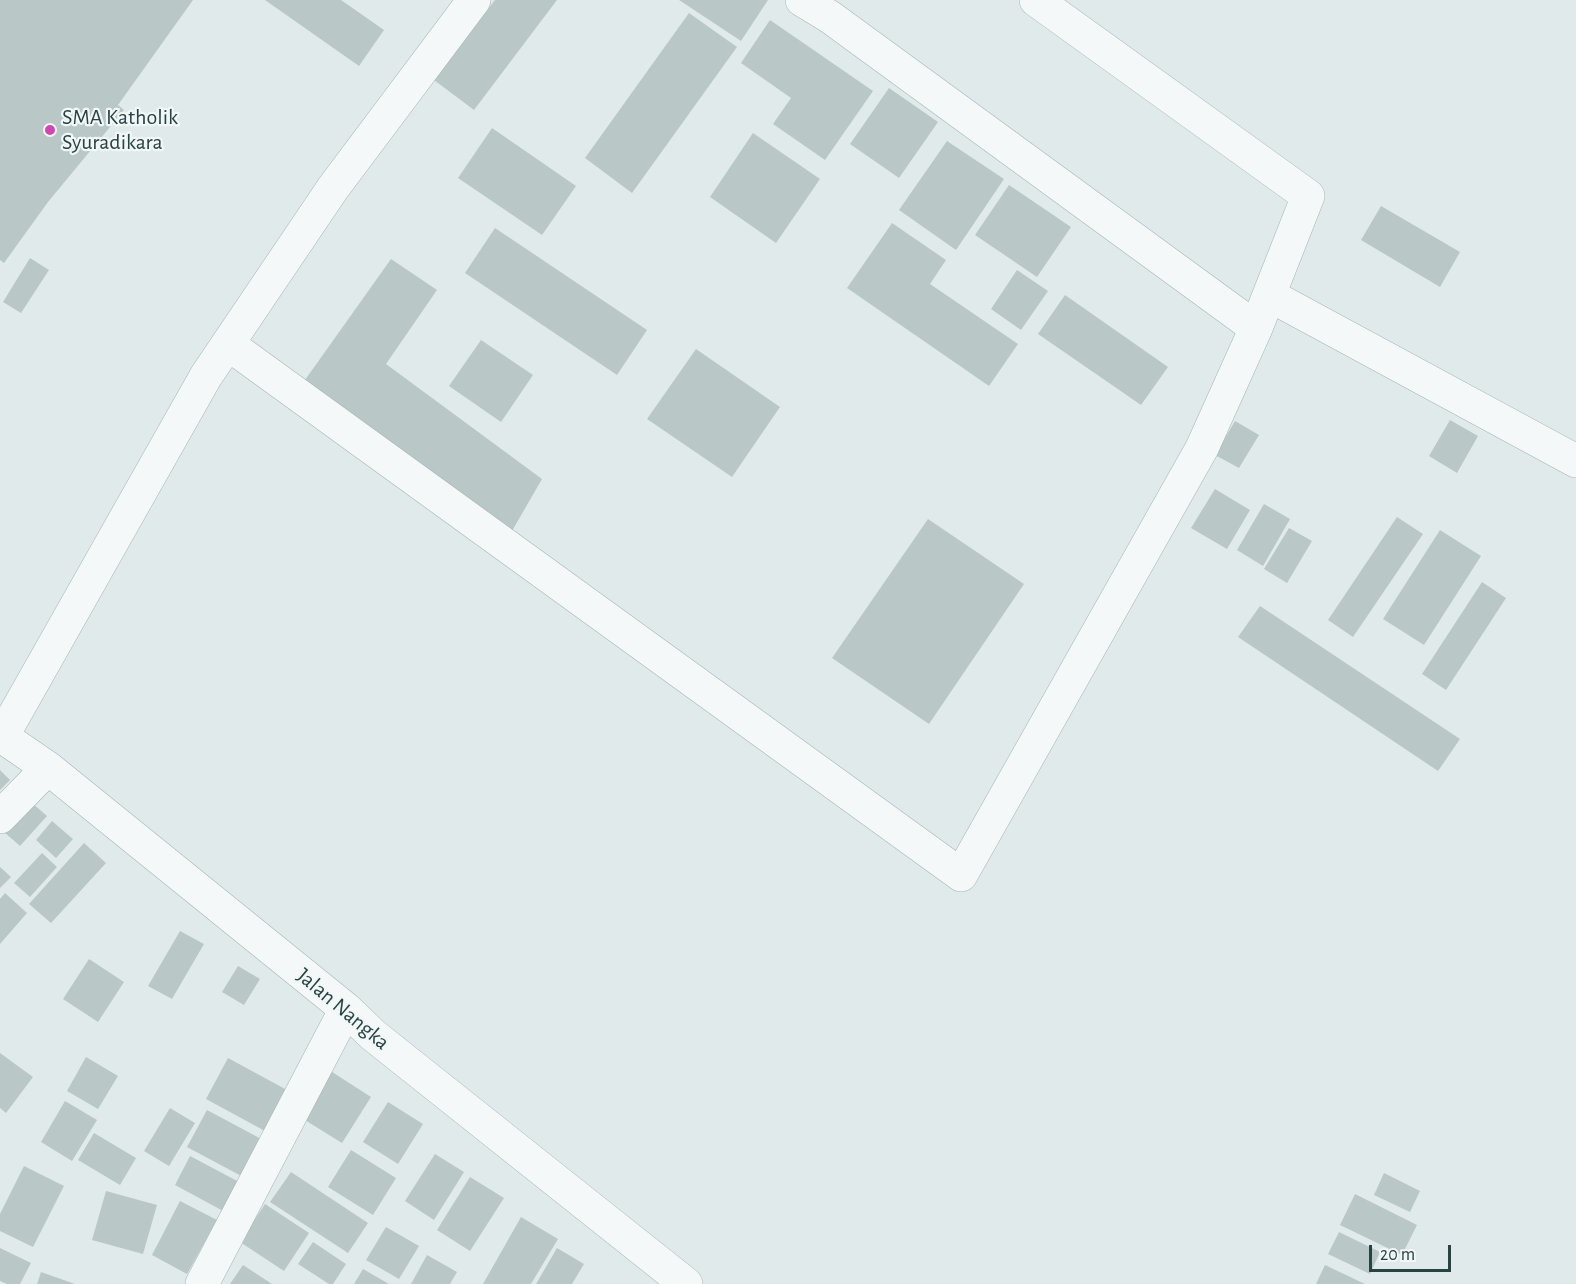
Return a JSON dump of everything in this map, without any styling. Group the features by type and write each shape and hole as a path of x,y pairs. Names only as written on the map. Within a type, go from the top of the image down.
{"street":[{"path":"1,736 206,376 333,188 474,0"},
{"path":"802,0 830,17 1256,328"},
{"path":"228,344 961,875 1202,448 1256,328 1308,196 1036,0"},
{"path":"1269,295 1576,461"},
{"name":"Jalan Nangka","path":"1,736 48,768 346,1009 373,1035 686,1284"},
{"path":"0,817 48,768"},
{"path":"202,1284 346,1009"}],"building":[{"name":"SMA Katholik Syuradikara","path":"0,0 193,0 118,105 124,110 48,202 4,263 0,260"},
{"path":"265,0 341,0 384,30 359,66"},
{"path":"495,0 557,0 474,110 434,80"},
{"path":"679,0 768,0 741,41"},
{"path":"689,13 737,47 632,193 585,158"},
{"path":"770,20 873,91 825,160 773,124 791,98 741,63"},
{"path":"889,88 938,122 899,178 850,144"},
{"path":"492,128 576,186 542,235 458,178"},
{"path":"753,133 820,179 776,243 710,197"},
{"path":"947,141 1004,179 956,250 899,210"},
{"path":"1009,185 1071,227 1037,277 975,235"},
{"path":"1381,206 1460,252 1440,287 1361,240"},
{"path":"892,223 946,260 930,284 1018,344 989,386 847,288"},
{"path":"495,228 647,330 617,375 465,273"},
{"path":"30,258 49,270 21,313 3,302"},
{"path":"391,259 437,290 386,364 542,479 512,531 305,380"},
{"path":"1017,270 1048,291 1021,330 991,309"},
{"path":"1065,295 1168,367 1141,405 1038,334"},
{"path":"481,340 533,375 501,422 449,386"},
{"path":"696,349 780,407 732,477 647,419"},
{"path":"1450,420 1478,436 1457,473 1429,456"},
{"path":"1235,421 1259,435 1239,468 1215,455"},
{"path":"1215,489 1250,510 1227,549 1191,528"},
{"path":"1264,504 1290,519 1263,566 1237,550"},
{"path":"1397,517 1423,534 1353,637 1328,620"},
{"path":"928,519 1024,584 929,724 832,658"},
{"path":"1289,528 1312,541 1287,583 1264,569"},
{"path":"1440,530 1481,556 1424,645 1383,619"},
{"path":"1482,582 1506,598 1446,690 1422,674"},
{"path":"1260,606 1460,739 1438,771 1238,637"},
{"path":"0,770 10,780 0,790"},
{"path":"31,802 47,816 20,846 4,832"},
{"path":"52,821 73,839 56,858 36,840"},
{"path":"84,843 106,863 51,923 29,904"},
{"path":"42,853 57,867 30,897 14,883"},
{"path":"0,867 11,877 0,888"},
{"path":"5,893 27,913 0,944 0,899"},
{"path":"180,931 204,944 172,999 148,986"},
{"path":"89,959 124,982 98,1022 63,999"},
{"path":"238,966 260,979 244,1005 222,992"},
{"path":"0,1053 33,1077 6,1113 0,1108"},
{"path":"86,1057 118,1076 98,1109 67,1091"},
{"path":"228,1058 287,1090 265,1131 206,1099"},
{"path":"329,1070 371,1097 342,1143 300,1117"},
{"path":"65,1101 97,1120 72,1161 41,1142"},
{"path":"388,1102 423,1124 398,1164 363,1142"},
{"path":"170,1108 195,1123 169,1166 144,1151"},
{"path":"207,1110 265,1141 245,1178 187,1147"},
{"path":"94,1133 136,1158 120,1185 78,1160"},
{"path":"351,1150 396,1178 373,1215 328,1187"},
{"path":"435,1154 464,1172 434,1220 405,1201"},
{"path":"190,1156 241,1183 225,1212 175,1185"},
{"path":"24,1166 64,1186 33,1247 0,1231 0,1214"},
{"path":"291,1172 368,1223 348,1253 270,1202"},
{"path":"1384,1173 1420,1191 1410,1212 1374,1195"},
{"path":"470,1177 504,1198 470,1251 437,1230"},
{"path":"106,1191 157,1205 143,1254 92,1240"},
{"path":"1355,1194 1417,1225 1402,1255 1340,1225"},
{"path":"180,1201 217,1220 187,1274 152,1255"},
{"path":"265,1204 309,1233 284,1271 240,1242"},
{"path":"521,1217 558,1239 531,1284 483,1284"},
{"path":"386,1227 419,1246 399,1279 366,1260"},
{"path":"1339,1232 1380,1252 1370,1274 1328,1254"},
{"path":"313,1242 346,1264 333,1284 329,1284 298,1264"},
{"path":"0,1248 31,1263 20,1284 7,1284 0,1281"},
{"path":"557,1248 584,1264 572,1284 536,1284"},
{"path":"427,1255 457,1272 450,1284 411,1284"},
{"path":"243,1265 272,1284 230,1284"},
{"path":"1325,1265 1365,1284 1316,1284"},
{"path":"363,1269 389,1284 354,1284"},
{"path":"41,1272 75,1284 37,1284"}],"place":[{"name":"SMA Katholik Syuradikara","path":"50,130"}]}
